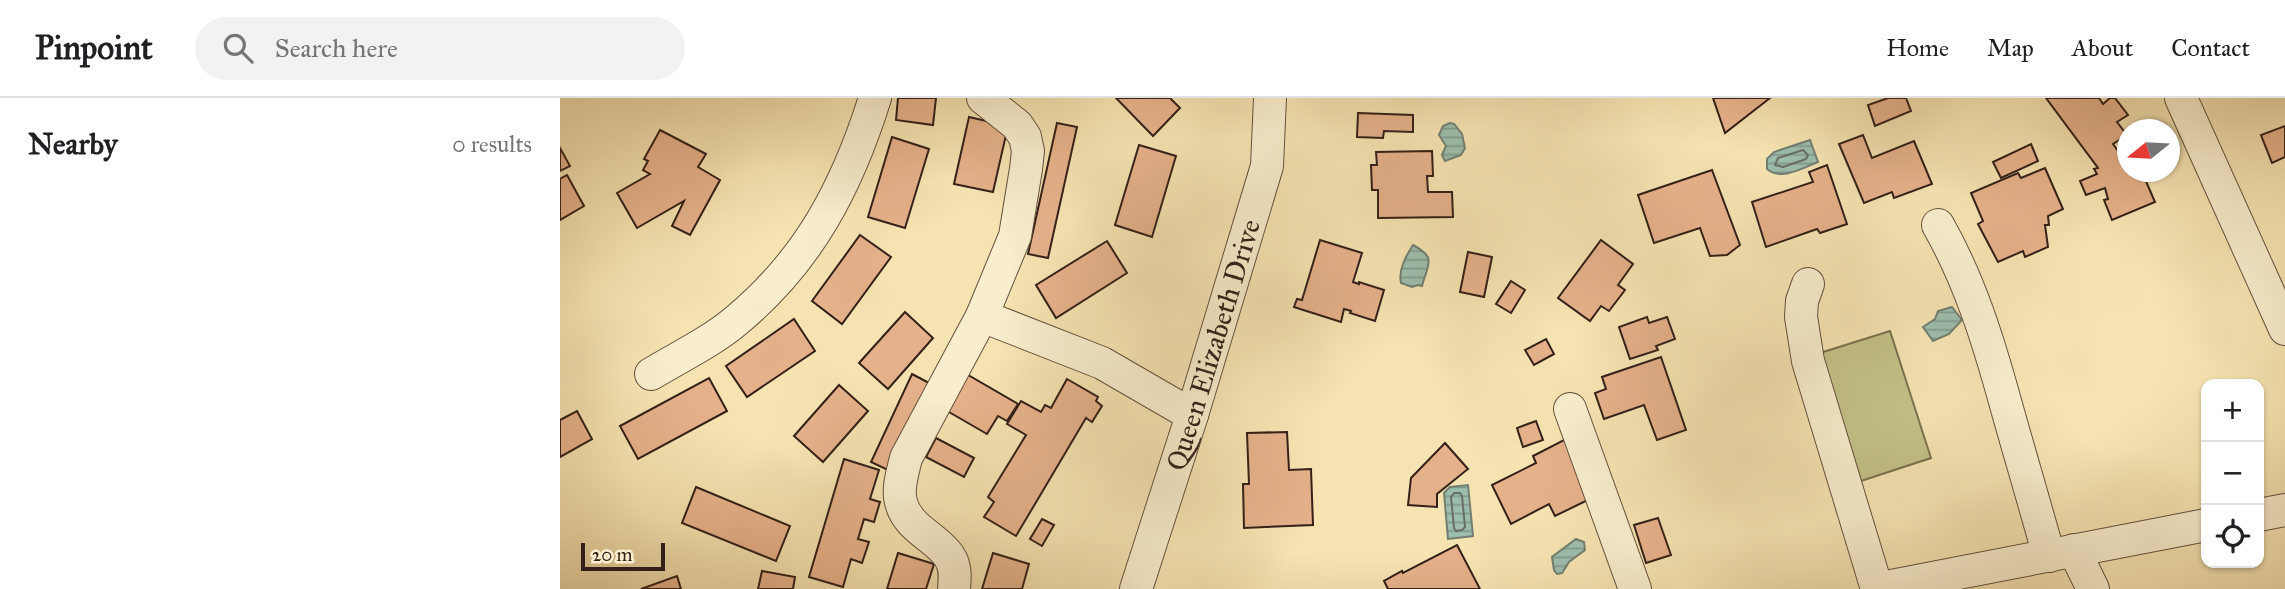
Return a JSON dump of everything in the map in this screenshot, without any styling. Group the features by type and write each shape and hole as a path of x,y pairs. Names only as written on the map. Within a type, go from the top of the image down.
{"street":[{"path":"651,374 737,320 785,274 809,243 844,183 862,141 875,98"},
{"path":"954,589 955,572 950,557 913,523 901,503 901,478 906,458 982,316 1015,236 1028,151 1025,137 1017,125 983,98"},
{"name":"Queen Elizabeth Drive","path":"1136,589 1267,166 1270,98"},
{"path":"2181,98 2285,329"},
{"path":"1938,225 1953,252 1975,305 2062,553 2093,589"},
{"path":"1808,284 1802,301 1801,317 1808,361 1877,589 2201,526"},
{"path":"982,316 1102,363 1192,415"},
{"path":"1570,409 1635,589"},
{"path":"2264,514 2285,510"}],"shaded area":[{"path":"1890,331 1931,458 1861,481 1820,353"}],"water":[{"path":"1450,123 1462,134 1465,148 1461,155 1445,161 1442,155 1446,146 1439,135 1443,126"},
{"path":"1810,140 1818,162 1785,174 1767,169 1767,159 1774,152"},
{"path":"1413,245 1425,254 1429,262 1422,286 1412,287 1401,283 1400,278 1403,263"},
{"path":"1952,307 1962,320 1949,334 1933,341 1923,327 1935,319 1938,311"},
{"path":"1468,485 1473,536 1448,539 1444,493 1450,487"},
{"path":"1576,539 1584,542 1585,550 1569,562 1562,573 1557,574 1552,557"}],"building":[{"path":"898,98 936,98 933,125 896,120"},
{"path":"1116,98 1170,98 1180,108 1153,136"},
{"path":"1713,98 1770,98 1725,133"},
{"path":"1888,98 1906,98 1911,111 1875,126 1868,105"},
{"path":"2046,98 2099,98 2103,104 2110,98 2115,98 2128,115 2117,119 2117,141 2113,144 2117,149 2117,182 2146,182 2155,202 2112,220 2104,200 2108,199 2105,188 2086,195 2080,181 2097,174 2094,169 2098,168"},
{"path":"1358,113 1413,115 1413,132 1384,131 1383,138 1357,137"},
{"path":"969,117 1008,126 993,192 954,184"},
{"path":"1057,123 1077,127 1048,258 1028,254"},
{"path":"2285,126 2285,157 2272,163 2261,135"},
{"path":"660,130 706,154 698,167 720,180 690,235 672,226 684,201 637,228 617,193 650,174 643,170 648,161 644,159"},
{"path":"1863,135 1872,158 1914,141 1932,184 1894,198 1892,192 1864,203 1839,144"},
{"path":"892,137 929,149 905,228 868,217"},
{"path":"2031,144 2038,161 2001,178 1993,162"},
{"path":"1139,145 1176,156 1152,237 1115,225"},
{"path":"560,148 570,166 560,171"},
{"path":"1432,151 1433,176 1427,176 1428,192 1452,192 1453,217 1378,218 1378,190 1372,190 1371,165 1377,165 1376,152"},
{"path":"1827,165 1847,224 1820,233 1817,229 1766,247 1752,202 1813,182 1809,172"},
{"path":"2045,168 2063,209 2048,216 2049,225 2045,225 2048,247 2025,257 2023,251 1998,262 1978,224 1983,221 1971,193 2018,173 2021,178"},
{"path":"1712,170 1740,245 1727,255 1710,256 1700,228 1654,243 1638,195"},
{"path":"567,175 584,206 560,220 560,179"},
{"path":"860,235 891,257 842,324 812,301"},
{"path":"1320,240 1362,253 1353,282 1384,290 1375,321 1344,309 1341,322 1294,307 1297,299 1302,300"},
{"path":"1601,240 1633,264 1618,285 1625,290 1609,311 1601,306 1590,321 1558,298"},
{"path":"1107,241 1127,273 1056,318 1036,285"},
{"path":"1468,252 1492,257 1484,297 1460,292"},
{"path":"1511,281 1525,290 1511,313 1496,304"},
{"path":"905,312 933,338 888,389 859,363"},
{"path":"1647,317 1649,323 1667,317 1675,339 1656,346 1658,350 1630,359 1619,327"},
{"path":"794,319 815,351 747,397 726,366"},
{"path":"1546,339 1554,354 1534,365 1525,350"},
{"path":"1661,357 1686,430 1657,440 1644,405 1604,419 1595,393 1606,389 1602,377"},
{"path":"963,372 1018,404 1007,421 998,416 987,434 942,408"},
{"path":"912,374 931,384 890,471 871,462"},
{"path":"709,378 727,411 638,459 620,426"},
{"path":"1067,379 1098,397 1096,401 1102,406 1092,422 1086,418 1016,536 984,517 994,502 988,497 1026,435 1007,424 1021,401 1041,412 1045,405 1051,408"},
{"path":"839,385 868,411 823,462 794,436"},
{"path":"577,411 592,439 560,457 560,420"},
{"path":"1536,421 1543,440 1523,447 1517,428"},
{"path":"1287,432 1289,470 1311,469 1313,525 1244,528 1243,484 1249,484 1247,433"},
{"path":"936,438 974,458 964,477 926,457"},
{"path":"1564,440 1596,496 1555,516 1549,504 1511,524 1492,485 1536,463 1533,456"},
{"path":"1445,443 1468,469 1437,494 1437,507 1408,505 1411,478"},
{"path":"844,459 879,470 870,499 880,502 874,522 864,519 858,539 869,542 862,563 851,559 843,587 809,577"},
{"path":"696,487 790,526 776,561 682,523"},
{"path":"1658,518 1671,555 1646,563 1634,525"},
{"path":"1042,519 1054,525 1042,546 1030,539"},
{"path":"1457,545 1480,589 1388,589 1384,581"},
{"path":"898,553 934,564 926,589 887,589"},
{"path":"993,553 1029,564 1022,589 982,589"},
{"path":"762,571 795,577 793,589 758,589"},
{"path":"677,576 681,589 641,589"}]}
